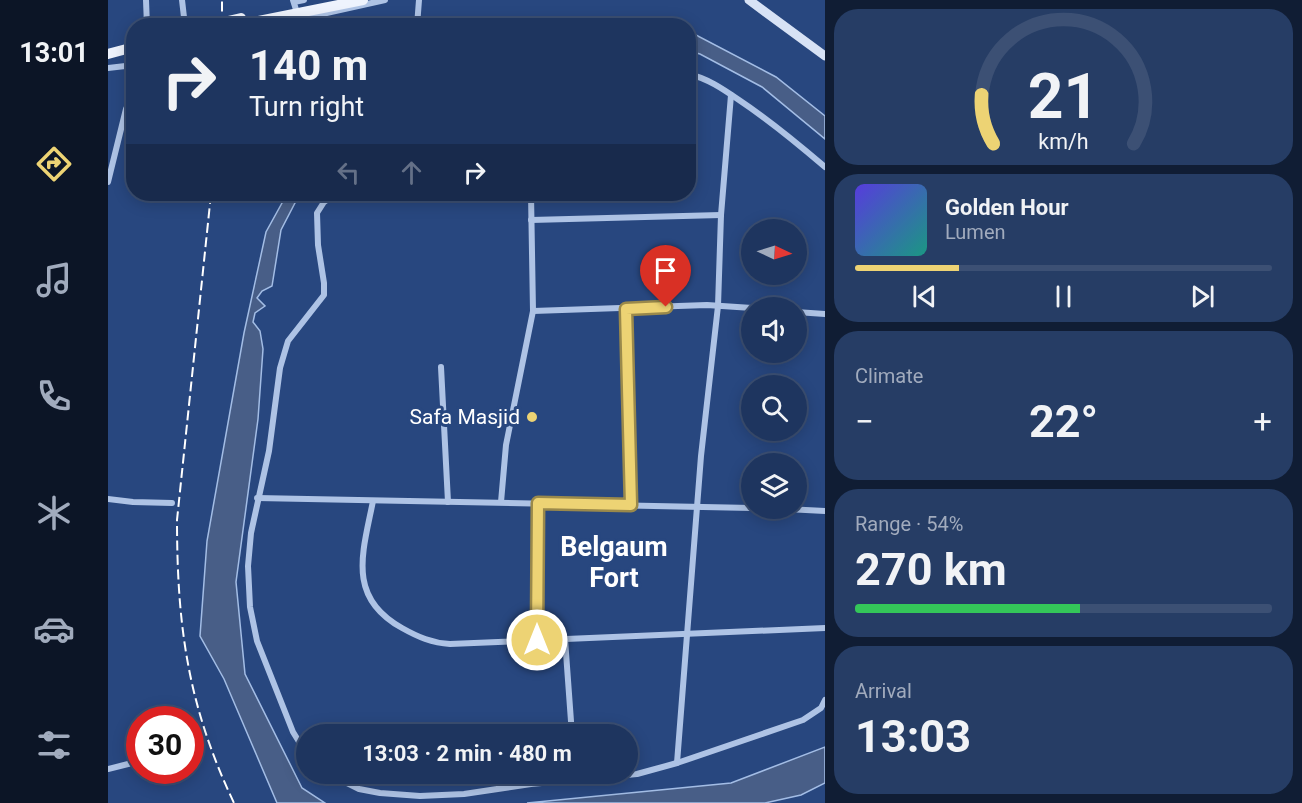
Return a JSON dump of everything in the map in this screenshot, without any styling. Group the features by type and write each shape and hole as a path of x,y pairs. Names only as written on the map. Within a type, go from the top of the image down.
{"main road":[{"path":"244,18 330,0"},
{"path":"274,18 363,0"},
{"path":"749,0 825,56"},
{"path":"759,0 825,49"},
{"path":"108,52 126,47"},
{"path":"108,60 126,56"}],"street":[{"path":"146,0 147,18"},
{"path":"182,0 184,18"},
{"path":"304,0 293,1 298,16 304,18 385,0"},
{"path":"418,18 419,0"},
{"path":"108,68 126,66"},
{"path":"696,77 708,81 773,123 825,167"},
{"path":"677,763 701,456 718,306 731,95"},
{"path":"108,182 126,109"},
{"path":"296,737 257,641 250,608 249,550 257,498 269,451 283,354 288,341 324,294 317,213 325,201"},
{"path":"501,502 506,445 533,311 531,201"},
{"path":"531,220 722,216"},
{"path":"533,311 707,305 741,307"},
{"path":"626,309 631,505"},
{"path":"807,313 825,314"},
{"path":"441,367 448,502"},
{"path":"257,498 741,508"},
{"path":"108,499 172,503"},
{"path":"373,501 364,549 362,578 369,598 382,615 428,641 438,643 537,640 825,628"},
{"path":"537,640 538,503"},
{"path":"807,510 825,511"},
{"path":"565,639 571,724"},
{"path":"638,774 677,763 803,720 821,708 825,700"},
{"path":"108,769 126,764"},
{"path":"349,784 359,789 380,793 420,796 464,794 531,784"}],"water":[{"path":"696,35 776,77 825,116 825,139 762,87 696,53"},
{"path":"283,201 298,201 281,230 272,286 262,291 257,298 265,306 255,313 253,322 260,331 263,349 258,419 236,582 245,674 296,776 296,784 300,784 302,788 325,803 277,803 224,679 200,636 207,541 244,333 266,232"},
{"path":"825,747 825,783 801,795 765,803 527,803 731,783"}],"railway":[{"path":"222,0 222,18"},
{"path":"210,201 177,520 179,596 188,665 196,699 218,767 234,803"}],"place":[{"name":"Safa Masjid","path":"532,417"}],"district":[{"name":"Belgaum Fort","path":"614,562"}],"route":[{"path":"537,640 538,503 631,505 626,309 666,307"}]}
